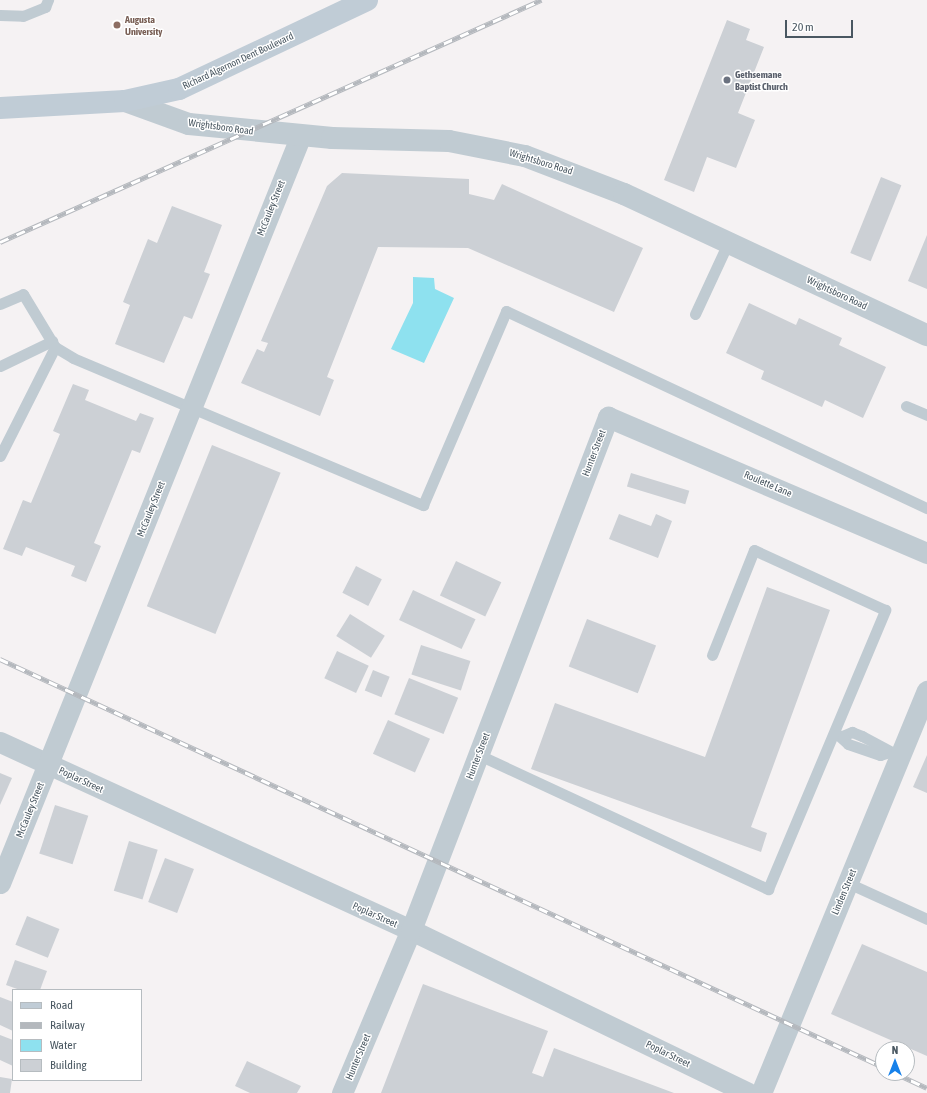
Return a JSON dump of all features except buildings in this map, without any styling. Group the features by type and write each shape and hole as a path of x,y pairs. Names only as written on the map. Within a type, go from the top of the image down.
{"main road":[{"name":"Richard Algernon Dent Boulevard","path":"0,108 125,101 179,89 367,0"}],"street":[{"name":"Wrightsboro Road","path":"125,101 189,124 301,135 449,141 526,156 578,174 927,335"},
{"name":"McCauley Street","path":"0,883 301,135"},
{"name":"Roulette Lane","path":"608,416 927,553"},
{"name":"Hunter Street","path":"342,1093 411,930 608,416"},
{"name":"Linden Street","path":"761,1093 848,883 895,754 927,691"},
{"name":"Poplar Street","path":"0,742 411,930 748,1093"}],"lane":[{"path":"0,15 23,16 45,7 48,0"},
{"path":"695,314 728,243"},
{"path":"0,304 23,294 54,344 192,407 423,505 506,311 927,508"},
{"path":"0,366 54,344"},
{"path":"0,456 54,344"},
{"path":"906,406 927,415"},
{"path":"479,755 768,889 838,734 885,610 754,550 712,655"},
{"path":"838,734 848,744 880,755 895,754"},
{"path":"848,883 927,919"}],"water":[{"path":"413,277 434,278 435,289 454,298 424,363 391,349 413,303"}],"railway":[{"path":"0,242 541,0"},
{"path":"0,659 875,1063"},
{"path":"912,1081 927,1088"}],"place":[{"name":"Augusta University","path":"117,25"},
{"name":"Gethsemane Baptist Church","path":"727,80"}]}
